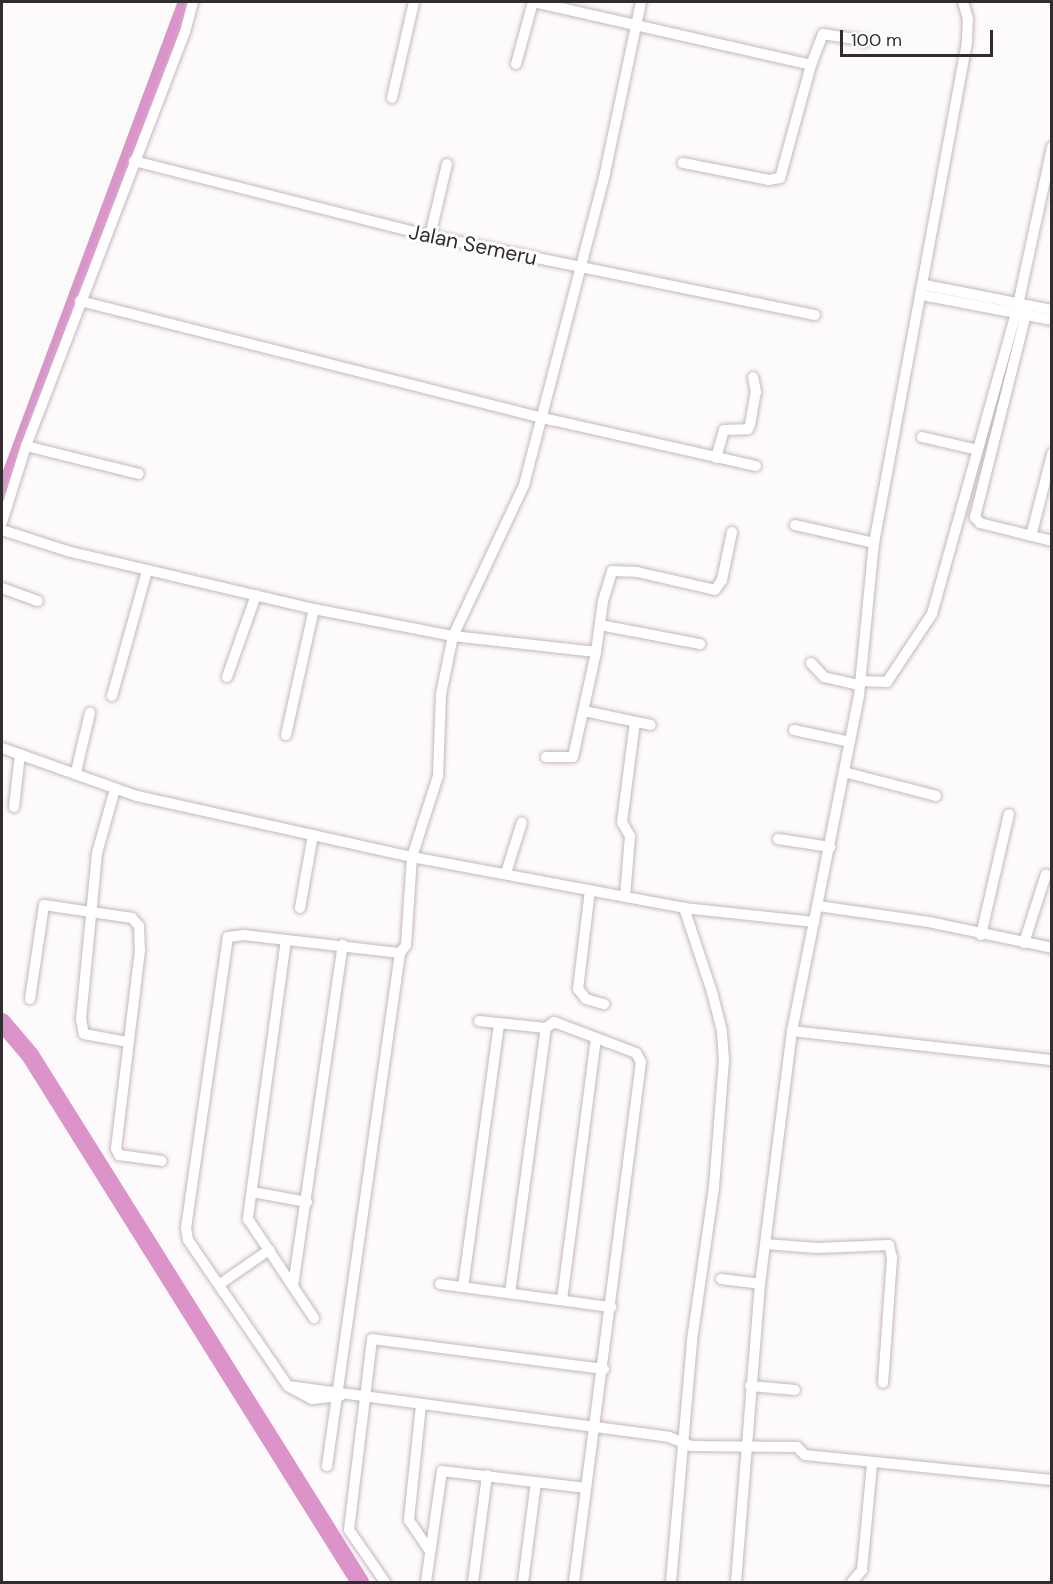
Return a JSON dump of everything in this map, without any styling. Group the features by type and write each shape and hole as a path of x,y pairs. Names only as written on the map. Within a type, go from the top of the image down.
{"street":[{"path":"2,522 26,446 185,32 193,2"},
{"path":"392,98 414,2"},
{"path":"516,64 534,2 811,65"},
{"path":"385,1582 349,1530 346,1396 400,953 406,945 418,858 438,776 441,694 459,636 514,512 547,418 586,269 634,24 641,2"},
{"path":"736,1582 746,1449 757,1387 760,1284 792,1031 850,742 860,683 874,543 924,290 967,42 968,19 963,2"},
{"path":"683,163 769,180 780,178 811,65 824,34 866,41"},
{"path":"1052,147 1022,310 974,509 980,523 1052,541"},
{"name":"Jalan Semeru","path":"134,160 430,236 814,315"},
{"path":"430,236 447,164"},
{"path":"924,290 1022,310 1052,320"},
{"path":"80,301 547,418 756,466"},
{"path":"1022,310 1052,310"},
{"path":"811,663 824,676 860,683 887,682 929,620 954,545 978,450 1022,310"},
{"path":"716,458 724,430 748,429 750,425 756,392 753,377"},
{"path":"922,437 978,450"},
{"path":"26,446 139,474"},
{"path":"1031,536 1052,454"},
{"path":"795,525 874,543"},
{"path":"2,530 147,571 314,609 459,636 596,652"},
{"path":"546,757 573,757 596,652 608,581 619,569 709,590 720,587 732,532"},
{"path":"112,696 147,571"},
{"path":"2,588 38,601"},
{"path":"227,677 256,595"},
{"path":"286,735 314,609"},
{"path":"600,625 700,644"},
{"path":"584,711 651,725"},
{"path":"76,772 90,712"},
{"path":"625,897 630,836 622,822 635,722"},
{"path":"794,730 850,742"},
{"path":"2,748 76,772 115,789 418,858 689,908 814,922"},
{"path":"14,807 20,754"},
{"path":"844,772 936,796"},
{"path":"115,789 97,853 93,914 81,1018 84,1034 128,1042"},
{"path":"981,935 1009,814"},
{"path":"506,873 522,822"},
{"path":"300,908 313,835"},
{"path":"778,838 830,847"},
{"path":"1024,943 1046,874"},
{"path":"590,890 579,966 580,994 604,1004"},
{"path":"30,999 44,905 132,918 139,926 116,1149 119,1155 162,1161"},
{"path":"818,906 930,922 981,935 1052,948"},
{"path":"671,1582 701,1259 714,1187 724,1061 722,1031 689,908"},
{"path":"400,953 343,945 233,935 226,941 186,1235 288,1386 346,1396 594,1426 669,1437 684,1443 746,1449 755,1444 797,1447 805,1455 872,1464 1052,1480"},
{"path":"286,940 248,1221 314,1318"},
{"path":"293,1286 343,945"},
{"path":"479,1021 546,1028 554,1022 636,1053 641,1062 604,1369 594,1426 574,1582"},
{"path":"463,1287 499,1023"},
{"path":"510,1293 546,1028"},
{"path":"792,1031 1052,1060"},
{"path":"562,1300 596,1038"},
{"path":"252,1192 307,1202"},
{"path":"765,1244 817,1248 889,1245 892,1258 883,1383"},
{"path":"220,1284 269,1250"},
{"path":"721,1280 760,1284"},
{"path":"441,1284 611,1306"},
{"path":"327,1466 346,1396 372,1339 604,1369"},
{"path":"757,1387 795,1390"},
{"path":"421,1405 409,1520 430,1551"},
{"path":"852,1582 862,1570 872,1464"},
{"path":"426,1582 442,1471 586,1488"},
{"path":"473,1582 488,1475"},
{"path":"523,1582 536,1482"}],"waterway":[{"path":"2,499 187,2"},
{"path":"2,1022 30,1055 360,1582"}]}
